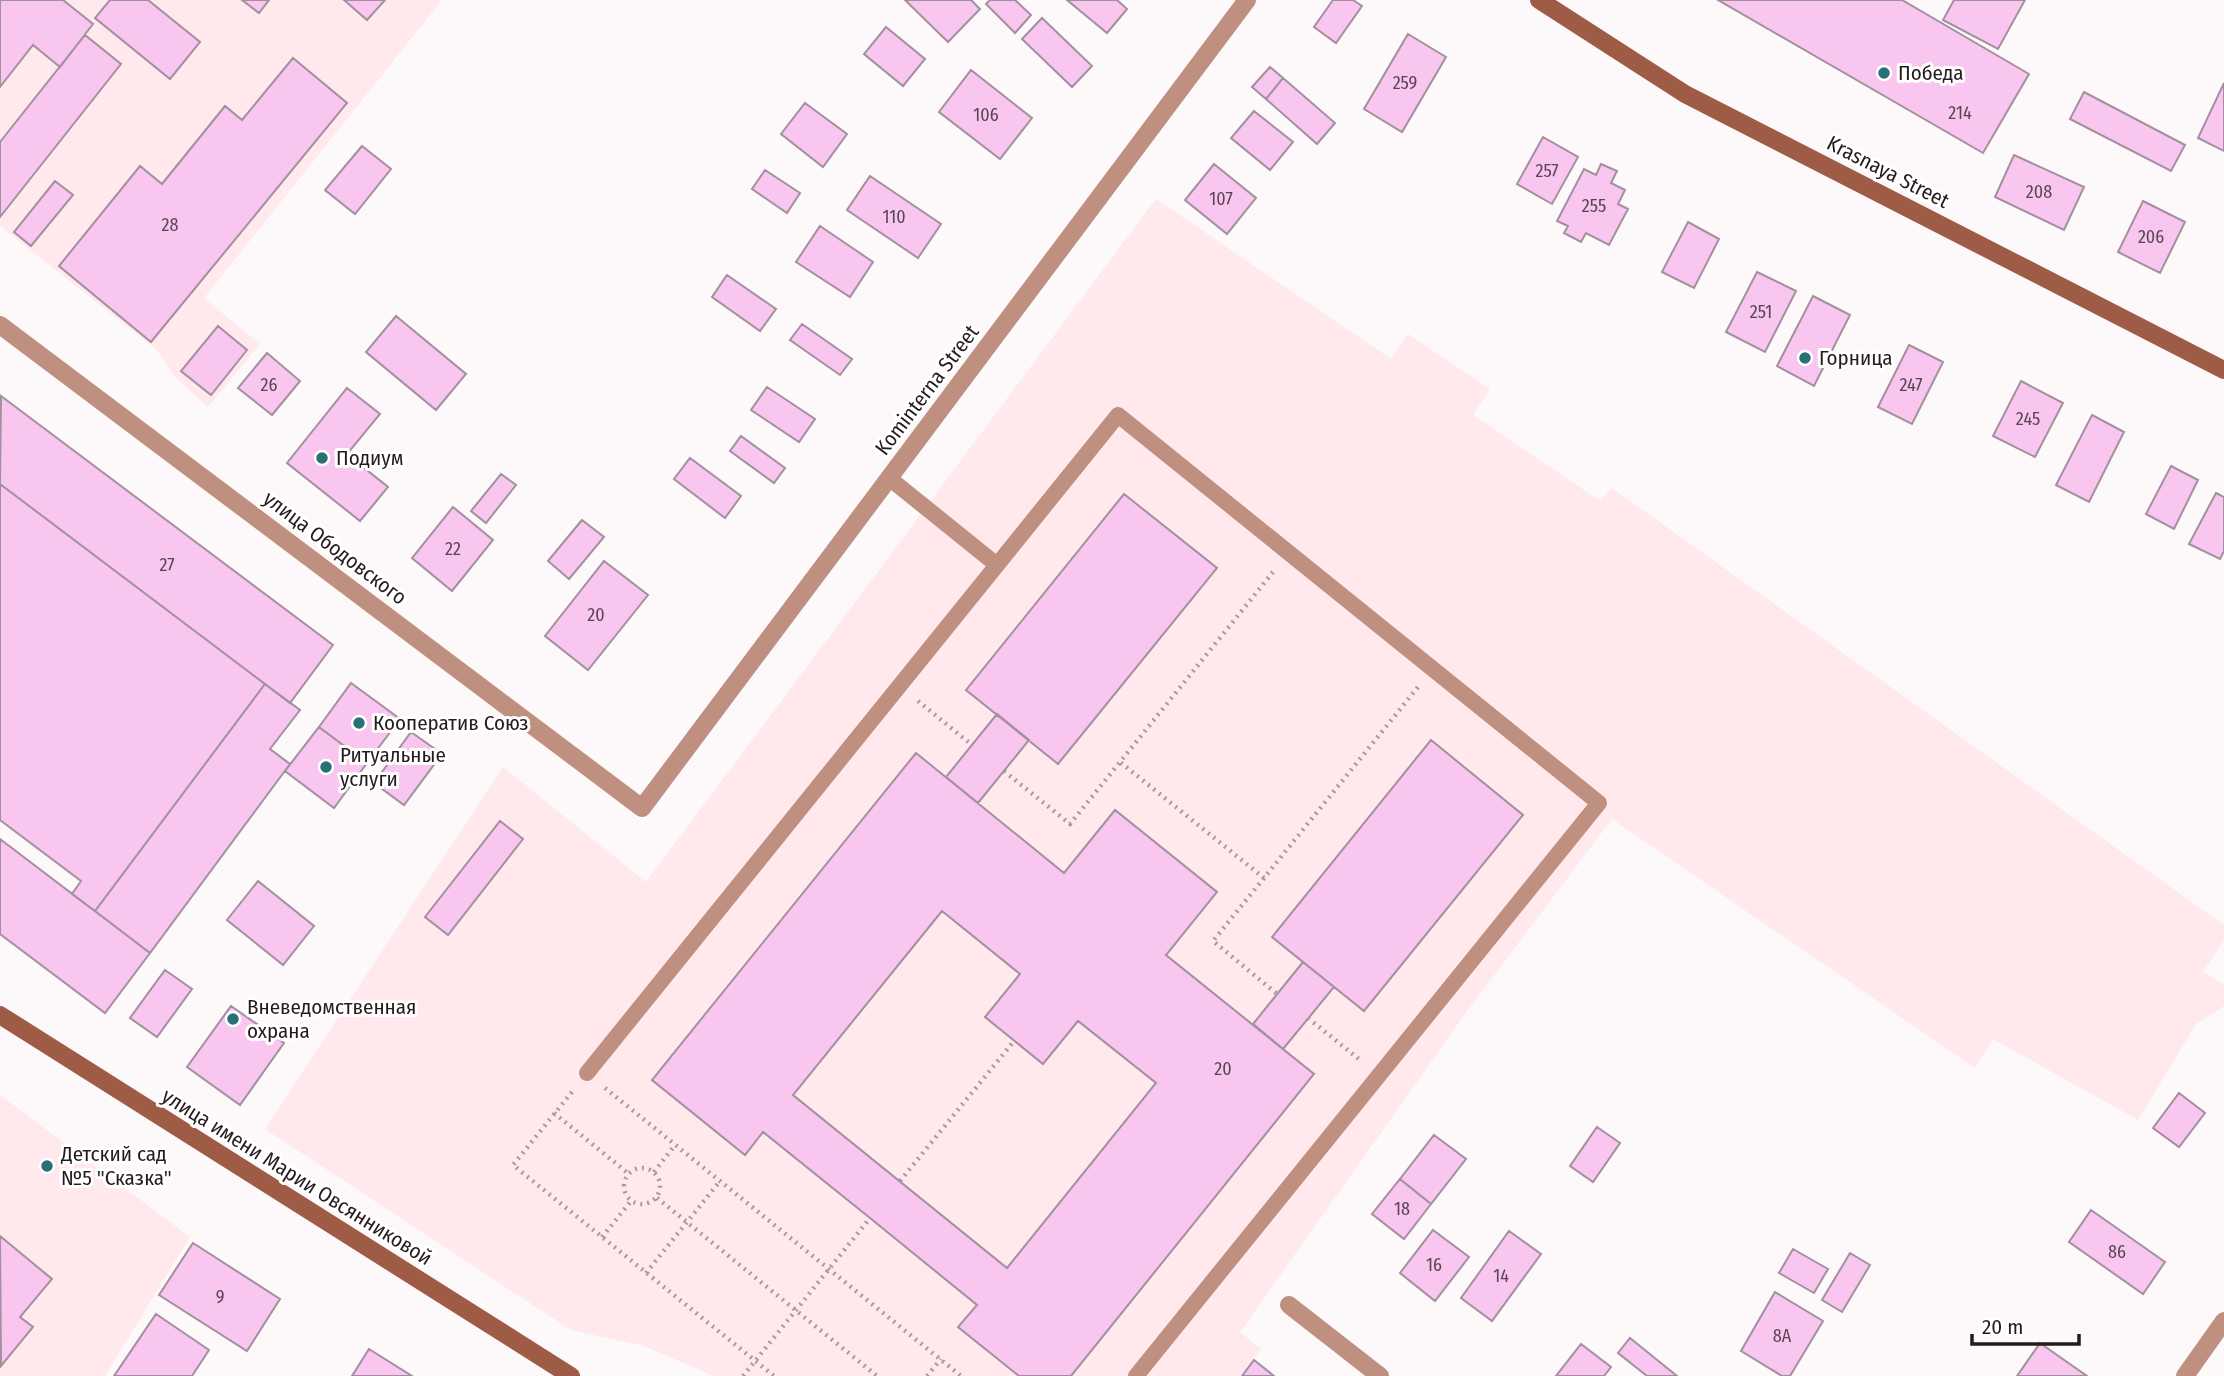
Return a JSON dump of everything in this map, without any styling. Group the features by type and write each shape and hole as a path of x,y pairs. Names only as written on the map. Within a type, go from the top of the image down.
{"main road":[{"name":"Krasnaya Street","path":"1539,0 1685,93 2224,370"},
{"name":"улица имени Марии Овсянниковой","path":"0,1015 571,1376"}],"street":[{"name":"Kominterna Street","path":"642,808 1247,0"},
{"name":"улица Ободовского","path":"0,325 642,808"},
{"path":"1289,1305 1380,1376"},
{"path":"2185,1376 2224,1321"}],"lane":[{"path":"587,1073 1118,415 1599,803 1136,1376"},
{"path":"889,478 998,565"}],"path":[{"path":"1004,771 1070,824 1289,553"},
{"path":"1277,994 1213,941 1433,669"},
{"path":"900,686 972,745"},
{"path":"1120,762 1264,878"},
{"path":"1308,1018 1379,1075"},
{"path":"900,1181 1014,1041"},
{"path":"774,1376 513,1166 587,1073 961,1376"},
{"path":"554,1114 629,1174"},
{"path":"654,1172 675,1145"},
{"path":"645,1168 654,1172 661,1189 657,1198 640,1205 631,1201 624,1184 629,1174 645,1168"},
{"path":"646,1273 720,1181"},
{"path":"657,1198 877,1376"},
{"path":"602,1237 631,1201"},
{"path":"743,1376 870,1218"},
{"path":"928,1376 941,1359"}],"shaded area":[{"path":"0,0 442,0 204,298 260,344 208,407 174,376 157,350 0,226"},
{"path":"1156,199 1391,359 1408,334 1490,389 1473,415 1600,501 1612,488 2224,925 2224,940 2203,972 2224,984 2224,1006 2196,1024 2138,1120 1993,1039 1975,1068 1612,819 1465,1014 1240,1332 1261,1349 1240,1376 714,1376 644,1346 571,1330 265,1129 503,767 646,882"},
{"name":"Детский сад №5 \"Сказка\"","path":"0,1095 190,1237 105,1376 0,1376"}],"building":[{"path":"0,0 63,0 93,24 60,67 33,45 0,87"},
{"path":"110,0 148,0 200,42 170,79 95,18"},
{"path":"242,0 269,0 259,13"},
{"path":"344,0 385,0 367,20"},
{"path":"905,0 971,0 980,9 948,42"},
{"path":"990,0 1015,0 1031,15 1015,33 986,4"},
{"path":"1067,0 1117,0 1127,9 1107,33"},
{"path":"1333,0 1353,0 1362,6 1336,43 1314,27"},
{"path":"1718,0 1902,0 2029,74 1983,153"},
{"path":"1954,0 2025,0 1998,49 1943,20"},
{"path":"1042,18 1092,66 1072,87 1022,39"},
{"path":"886,27 925,59 903,86 864,54"},
{"path":"1408,34 1446,57 1402,132 1364,109"},
{"path":"85,35 121,64 0,217 0,142"},
{"path":"293,58 347,103 151,342 59,266 140,166 162,184 225,106 242,120"},
{"path":"1270,67 1283,78 1266,99 1252,87"},
{"path":"971,70 1032,118 1000,159 939,112"},
{"path":"1283,78 1335,123 1317,144 1266,99"},
{"path":"2224,83 2224,151 2198,138"},
{"path":"2084,92 2185,145 2171,171 2070,119"},
{"path":"805,103 847,134 823,167 781,134"},
{"path":"1254,111 1293,142 1270,170 1231,138"},
{"path":"1543,137 1578,157 1552,204 1517,184"},
{"path":"362,146 391,169 355,214 325,190"},
{"path":"2014,155 2084,187 2064,230 1995,197"},
{"path":"1214,164 1256,198 1227,234 1185,200"},
{"path":"1601,164 1617,171 1611,183 1625,190 1618,204 1628,209 1609,245 1586,233 1581,242 1564,233 1568,226 1557,221 1584,169 1596,175"},
{"path":"765,170 800,193 787,213 752,189"},
{"path":"870,176 941,224 918,258 847,210"},
{"path":"55,181 73,195 31,246 14,232"},
{"path":"2143,201 2185,222 2160,273 2118,252"},
{"path":"1688,222 1719,239 1694,288 1662,272"},
{"path":"820,226 873,262 850,297 796,262"},
{"path":"1757,272 1796,291 1765,352 1726,332"},
{"path":"727,275 776,309 760,331 712,297"},
{"path":"1813,296 1850,315 1814,386 1777,366"},
{"path":"396,316 466,374 436,410 366,352"},
{"path":"802,324 852,359 840,375 790,340"},
{"path":"218,326 247,350 211,395 181,371"},
{"path":"1909,345 1943,362 1912,424 1878,407"},
{"path":"267,353 300,381 272,415 238,388"},
{"path":"2021,381 2063,403 2035,457 1993,436"},
{"path":"767,387 815,419 799,442 751,410"},
{"name":"Подиум","path":"347,388 380,414 347,454 388,487 360,521 287,463"},
{"path":"1,396 333,645 290,703 0,484"},
{"path":"2092,415 2124,432 2089,502 2056,485"},
{"path":"741,436 785,468 774,483 730,451"},
{"path":"690,458 741,496 725,518 674,479"},
{"path":"2171,466 2198,480 2174,529 2146,514"},
{"path":"501,474 516,485 486,523 471,511"},
{"path":"0,484 265,684 95,911 72,894 81,881 0,820"},
{"path":"2216,493 2224,497 2224,551 2220,559 2189,544"},
{"path":"1124,494 1217,568 1058,764 966,690"},
{"path":"453,507 493,540 452,591 412,558"},
{"path":"582,520 604,537 569,579 548,561"},
{"path":"604,561 648,595 588,670 545,636"},
{"name":"Кооператив Союз","path":"351,683 400,719 367,763 319,727"},
{"path":"265,684 300,710 270,749 290,764 150,953 95,911"},
{"path":"997,714 1029,740 978,803 946,777"},
{"name":"Ритуальные услуги","path":"319,727 367,763 334,808 285,771"},
{"path":"411,732 442,754 404,805 374,783"},
{"path":"1431,740 1523,815 1364,1011 1272,937"},
{"path":"916,753 1064,873 1115,810 1217,892 1166,955 1314,1074 1071,1376 1019,1376 958,1327 977,1305 870,1218 763,1132 745,1155 652,1080","holes":["942,911 1020,974 985,1017 1043,1064 1078,1021 1156,1083 1007,1268 793,1095"]},
{"path":"500,821 523,839 448,935 425,917"},
{"path":"0,839 150,953 105,1013 0,934"},
{"path":"258,881 314,926 283,965 227,920"},
{"path":"1303,962 1334,987 1283,1049 1253,1024"},
{"path":"165,970 192,989 157,1037 130,1018"},
{"path":"231,1006 284,1043 240,1105 187,1067"},
{"path":"2179,1093 2205,1113 2179,1147 2153,1128"},
{"path":"1597,1127 1620,1143 1593,1182 1570,1166"},
{"path":"1434,1135 1466,1159 1431,1204 1400,1179"},
{"path":"1400,1179 1431,1204 1404,1239 1372,1214"},
{"path":"2091,1210 2165,1262 2143,1294 2069,1242"},
{"path":"1433,1230 1469,1257 1435,1301 1400,1273"},
{"path":"1509,1231 1541,1254 1492,1321 1461,1298"},
{"path":"0,1236 52,1279 20,1317 33,1327 1,1366"},
{"path":"193,1243 280,1299 247,1351 159,1295"},
{"path":"1793,1249 1828,1269 1814,1293 1779,1273"},
{"path":"1850,1253 1870,1265 1842,1312 1822,1300"},
{"path":"1775,1292 1823,1321 1790,1376 1782,1376 1741,1351"},
{"path":"156,1314 209,1350 192,1376 114,1376"},
{"path":"1630,1338 1677,1376 1647,1376 1618,1353"},
{"path":"2040,1343 2087,1376 2017,1376"},
{"path":"1581,1344 1611,1367 1604,1376 1556,1376"},
{"path":"369,1349 412,1376 352,1376"},
{"path":"1254,1360 1274,1376 1242,1376"}],"place":[{"name":"Победа","path":"1884,73"},
{"name":"Горница","path":"1805,358"},
{"name":"Подиум","path":"322,458"},
{"name":"Кооператив Союз","path":"359,723"},
{"name":"Ритуальные услуги","path":"326,767"},
{"name":"Вневедомственная охрана","path":"233,1019"},
{"name":"Детский сад №5 \"Сказка\"","path":"47,1166"}]}
